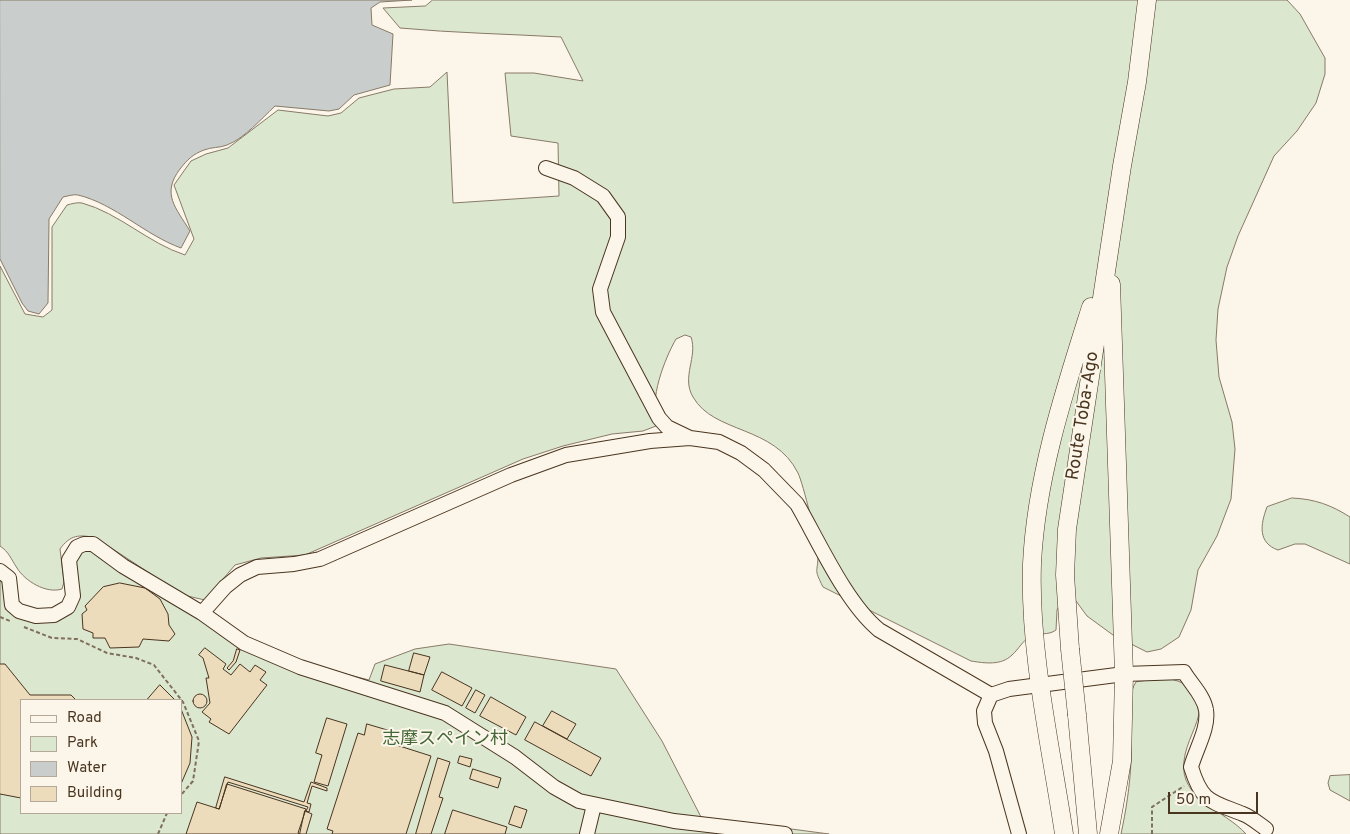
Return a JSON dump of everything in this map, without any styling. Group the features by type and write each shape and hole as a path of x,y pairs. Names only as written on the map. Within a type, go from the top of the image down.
{"main road":[{"name":"Route Toba-Ago","path":"1088,834 1070,649 1065,575 1067,529 1108,254 1137,82 1148,0"},
{"path":"1108,254 1114,328 1124,674 1122,761 1109,834"},
{"path":"1064,834 1041,685 1032,606 1032,562 1040,494 1056,427 1108,254"}],"street":[{"path":"546,168 574,178 603,196 618,217 618,237 600,289 603,312 659,418 667,428 690,438"},
{"path":"202,613 225,587 240,575 257,567 294,564 320,558 510,476 566,455 615,446 690,438 720,442 741,453 764,470 797,504 851,599 866,619 879,630 991,695"},
{"path":"0,570 9,578 12,604 19,611 36,616 54,615 68,607 74,596 69,560 77,547 84,544 93,544 123,566 202,613 244,643 300,667 445,713 516,757 554,787 579,801 674,821 785,834"},
{"path":"1019,834 996,751 985,724 984,710 991,695 1008,689 1124,674 1184,672 1198,692 1206,710 1204,730 1191,766 1201,793 1220,806 1244,814 1266,829"},
{"path":"587,834 594,805"}],"path":[{"path":"0,617 52,638 77,639 108,653 136,658 154,665 181,699"},
{"path":"182,701 199,741 193,781 182,795"},
{"path":"1152,834 1152,807 1195,779"},
{"path":"158,834 168,814"}],"green space":[{"path":"433,0 1287,0 1300,14 1325,58 1325,74 1316,103 1297,131 1274,156 1238,236 1227,267 1218,309 1216,340 1219,377 1232,422 1235,449 1231,499 1217,536 1198,570 1191,610 1179,637 1161,649 1147,652 1113,635 1087,616 1076,601 1069,599 1061,602 1057,610 1056,630 1050,633 1031,636 1012,655 1003,661 992,663 976,662 823,587 817,573 818,555 813,527 798,473 787,457 774,446 715,418 703,409 693,397 690,390 689,374 693,344 691,337 685,335 676,339 659,380 655,403 655,413 658,422 656,426 643,431 612,434 563,446 523,459 305,555 261,558 235,565 205,600 183,595 96,538 85,536 71,538 60,549 64,582 62,589 49,590 36,585 25,577 8,553 0,546 0,266 25,314 43,317 52,310 52,227 67,205 80,203 96,208 171,250 185,255 194,239 174,185 191,161 206,154 228,148 278,110 328,116 341,113 359,98 394,89 430,87 447,72 453,203 559,196 558,143 511,136 505,73 534,73 583,81 561,37 400,28 383,8 425,6"},
{"path":"1292,498 1322,503 1350,517 1350,564 1305,544 1295,544 1278,550 1267,543 1262,533 1262,527 1267,507"},
{"name":"志摩スペイン村","path":"80,540 257,644 302,663 369,680 375,664 415,649 449,644 616,669 662,741 701,817 829,834 0,834 0,564 10,574 21,608 53,611 67,599"},
{"path":"1165,678 1188,687 1200,708 1184,761 1184,774 1189,785 1205,803 1246,834 1121,834 1128,798 1131,752 1129,710 1132,690 1136,682"},
{"path":"1350,775 1350,801 1330,790 1328,783 1330,776"}],"water":[{"path":"0,0 412,0 380,2 371,8 372,25 393,34 390,85 354,95 339,109 329,111 275,106 234,142 210,148 193,155 185,163 174,178 171,194 176,208 190,231 181,248 92,199 76,195 63,197 49,219 48,303 39,314 28,311 22,303 0,259"}],"building":[{"path":"120,583 145,588 160,599 168,614 169,625 175,634 169,641 143,639 139,647 110,648 105,638 93,638 93,633 83,629 82,614 87,610 85,606 103,587"},
{"path":"205,648 226,664 223,669 231,675 240,664 250,672 255,665 266,672 260,680 267,685 229,734 209,722 211,719 202,712 210,703 206,678 209,678 203,658 199,655"},
{"path":"237,649 240,650 236,662 229,670 227,668 233,661"},
{"path":"414,653 430,657 424,675 409,671"},
{"path":"0,664 5,664 30,695 71,695 75,699 20,699 20,798 0,794"},
{"path":"385,665 424,675 420,692 381,681"},
{"path":"442,672 472,688 462,706 432,690"},
{"path":"160,685 174,699 148,699"},
{"path":"476,690 485,695 475,713 466,708"},
{"path":"200,694 205,696 207,701 205,706 200,708 195,706 193,701 195,696"},
{"path":"491,697 526,717 516,735 480,716"},
{"path":"552,711 576,724 567,739 543,726"},
{"path":"182,712 192,737 190,763 182,782"},
{"path":"327,718 347,724 328,786 314,782 322,755 316,753"},
{"path":"535,722 601,758 591,776 525,740"},
{"path":"367,724 394,732 390,743 431,756 406,834 332,834 333,831 327,829 358,733 364,735"},
{"path":"460,756 472,759 470,767 458,763"},
{"path":"438,758 450,762 439,797 443,798 431,834 416,834"},
{"path":"473,769 501,778 498,788 470,779"},
{"path":"225,777 304,802 311,782 327,788 327,791 312,786 307,803 311,804 309,812 306,811 308,807 228,782 219,809 216,808"},
{"path":"227,784 306,809 298,833 300,834 186,834 197,802 219,809"},
{"path":"515,806 527,810 521,828 509,824"},
{"path":"453,810 507,827 505,834 445,834"},
{"path":"305,811 312,814 306,834 300,834"}]}
